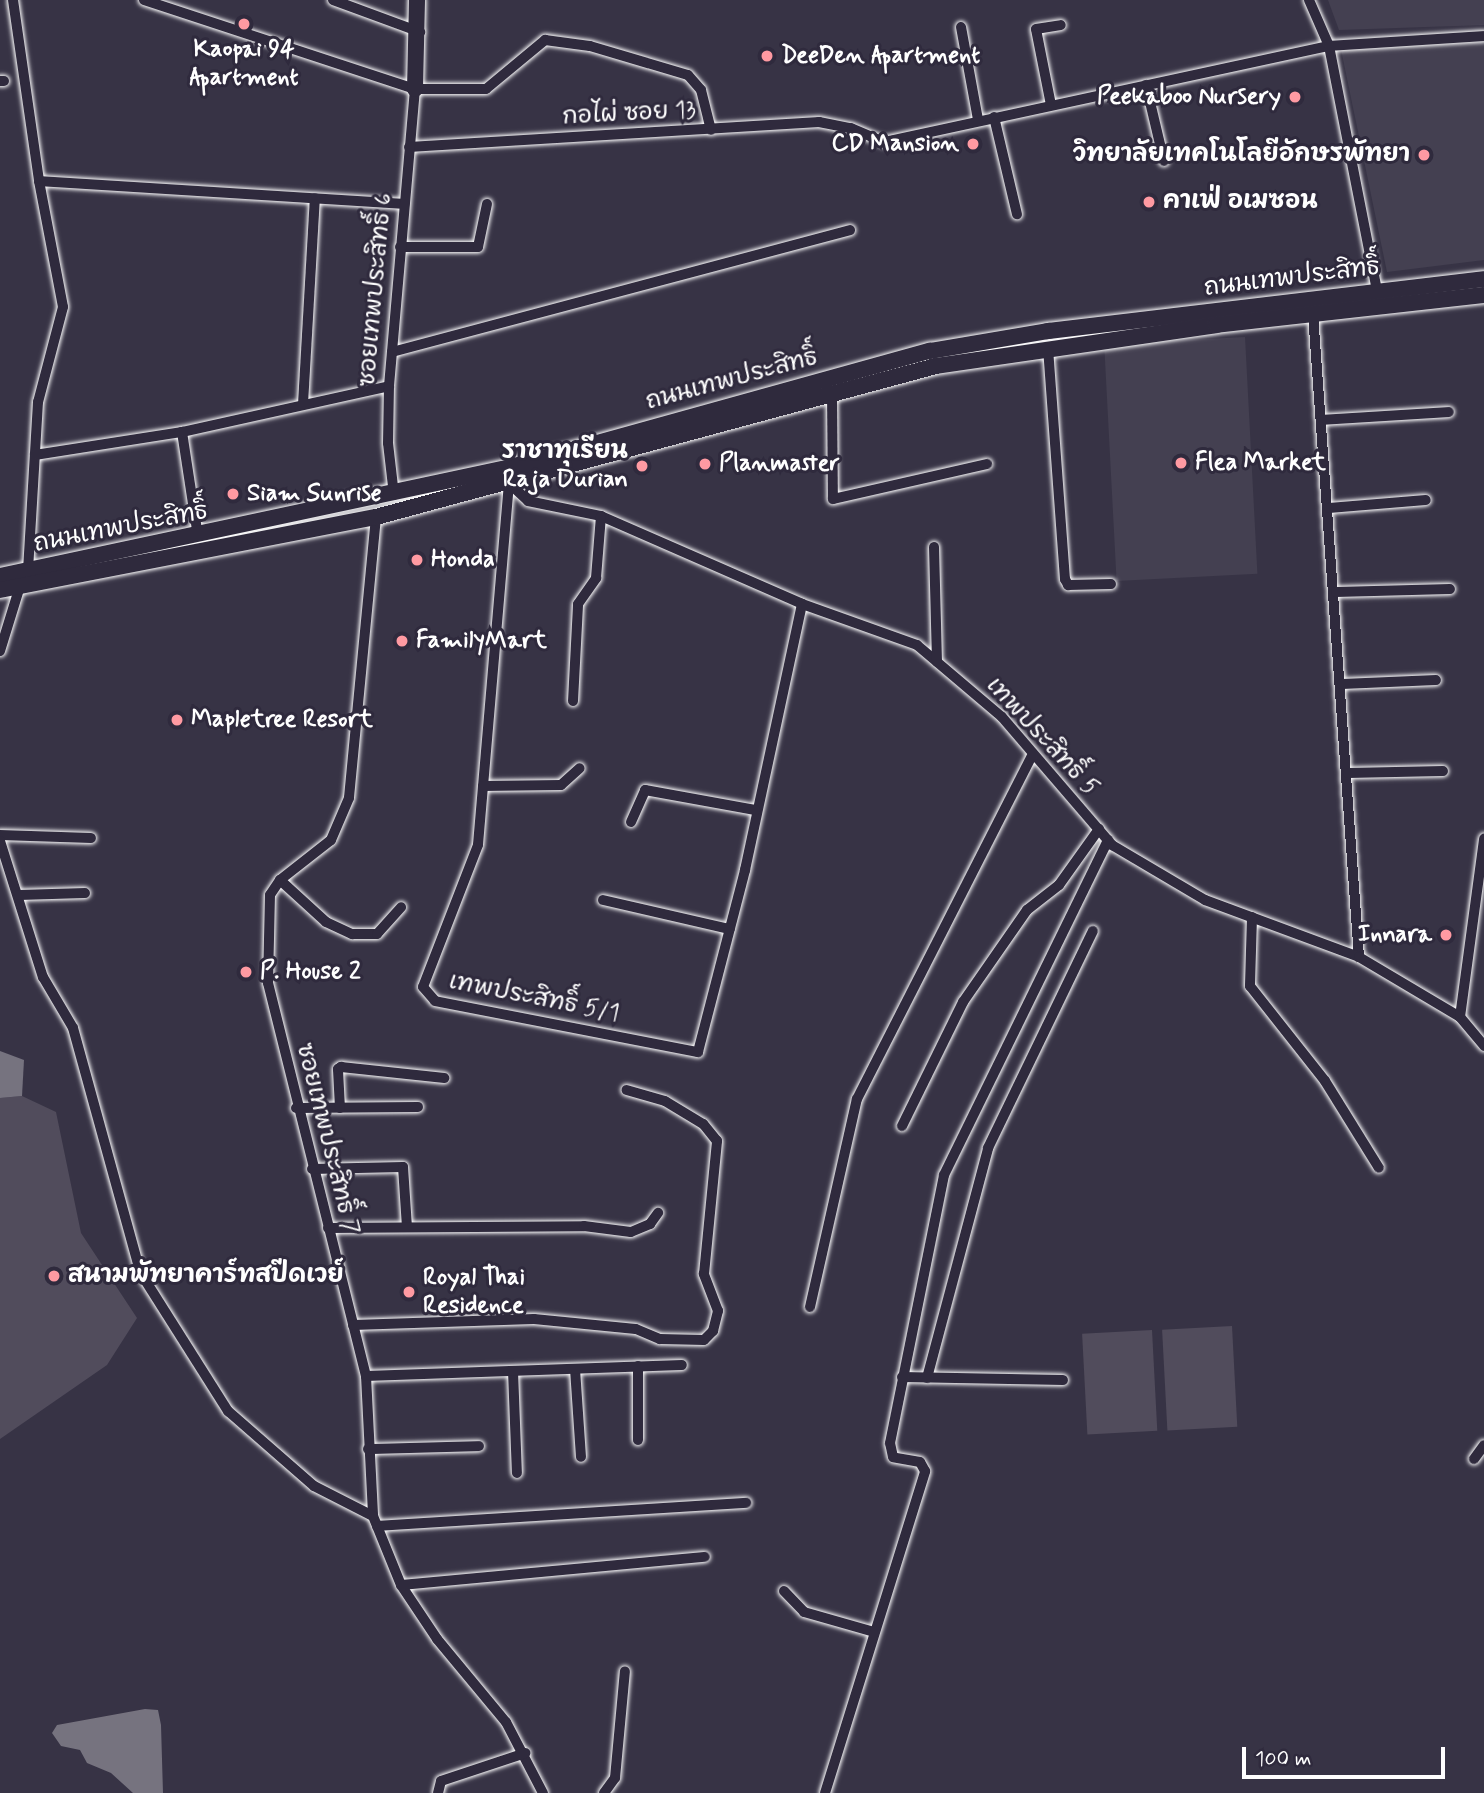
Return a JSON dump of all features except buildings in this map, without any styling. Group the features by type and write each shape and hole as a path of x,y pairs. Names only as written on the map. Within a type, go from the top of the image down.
{"main road":[{"path":"415,89 420,32 417,0"},
{"name":"ถนนเทพประสิทธิ์","path":"0,576 394,495 930,351 1048,331 1484,279"},
{"name":"ถนนเทพประสิทธิ์","path":"0,590 376,517 936,366 1048,348 1484,295"},
{"path":"376,517 394,495"}],"street":[{"path":"13,0 39,181 64,307 38,402 28,570"},
{"path":"144,0 415,89 486,89 537,45 552,40 590,46 688,75 701,90 711,130"},
{"path":"333,0 420,32"},
{"path":"1309,0 1329,46 1377,291"},
{"path":"1051,105 1035,29 1061,25"},
{"path":"961,27 978,120"},
{"name":"กอไผ่ ซอย 13","path":"410,147 819,122 851,128 884,142 1329,46 1484,36"},
{"path":"1146,85 1164,161"},
{"name":"ซอยเทพประสิทธิ์ 6","path":"394,495 388,443 389,386 415,89"},
{"path":"994,117 1017,214"},
{"path":"39,181 404,204"},
{"path":"303,404 315,198"},
{"path":"400,247 478,247 487,204"},
{"path":"392,352 850,230"},
{"path":"1313,314 1336,592 1359,957"},
{"path":"1048,348 1065,579 1068,585 1111,584"},
{"path":"35,455 182,432 389,386"},
{"path":"832,393 833,499 987,464"},
{"path":"1321,421 1448,412"},
{"path":"182,432 198,536"},
{"name":"เทพประสิทธิ์ 5","path":"509,483 528,501 601,516 802,604 917,645 1002,717 1108,840 1206,900 1359,957 1460,1017 1484,1046"},
{"name":"เทพประสิทธิ์ 5/1","path":"509,483 478,845 423,987 435,1001 698,1052 730,929 802,604"},
{"path":"1329,508 1426,500"},
{"path":"573,701 578,604 596,578 601,516"},
{"path":"376,517 349,798 331,841 280,880 326,922 352,933 377,934 401,906"},
{"path":"934,547 937,662"},
{"path":"0,651 20,586"},
{"path":"1336,592 1450,589"},
{"path":"1342,684 1436,680"},
{"path":"810,1307 857,1099 1034,754"},
{"path":"483,786 561,785 580,768"},
{"path":"1348,773 1443,771"},
{"path":"631,822 645,790 755,810"},
{"path":"902,1126 963,1002 1027,909 1059,885 1099,830"},
{"path":"0,835 91,838"},
{"path":"1460,1017 1484,839"},
{"path":"825,1793 925,1471 920,1462 897,1460 890,1452 902,1377 949,1159 1108,840"},
{"path":"0,841 43,976 73,1028 140,1272 228,1410 314,1486 375,1521 746,1503"},
{"name":"ซอยเทพประสิทธิ์ 7","path":"280,880 270,895 268,983 296,1108 366,1376 368,1449 375,1521 401,1585 525,1753 543,1793"},
{"path":"19,895 85,893"},
{"path":"603,900 730,929"},
{"path":"1252,917 1251,988 1325,1081 1379,1168"},
{"path":"927,1378 988,1148 1093,931"},
{"path":"340,1108 338,1069 341,1067 444,1078"},
{"path":"353,1325 534,1319 636,1329 660,1339 704,1340 713,1331 718,1311 704,1274 717,1141 702,1124 665,1101 628,1090"},
{"path":"296,1108 418,1107"},
{"path":"312,1169 403,1167 407,1227"},
{"path":"328,1228 584,1226 631,1232 650,1224 658,1213"},
{"path":"366,1376 682,1365"},
{"path":"638,1366 638,1440"},
{"path":"575,1369 581,1457"},
{"path":"513,1371 517,1473"},
{"path":"902,1377 1063,1380"},
{"path":"1474,1459 1484,1445"},
{"path":"368,1449 479,1446"},
{"path":"401,1585 705,1557"},
{"path":"784,1591 804,1612 874,1632"},
{"path":"604,1793 615,1778 625,1671"},
{"path":"438,1793 441,1781 525,1753"}],"shaded area":[{"path":"1328,0 1484,0 1484,25 1339,30"},
{"name":"วิทยาลัยเทคโนโลยีอักษรพัทยา","path":"1484,42 1484,260 1387,272 1341,49"},
{"name":"Flea Market","path":"1245,337 1257,574 1117,581 1104,344"},
{"path":"0,1051 24,1060 22,1096 0,1098"},
{"name":"สนามพัทยาคาร์ทสปีดเวย์","path":"22,1096 56,1112 81,1233 137,1318 107,1365 0,1439 0,1098"},
{"path":"1232,1326 1237,1427 1167,1431 1162,1330"},
{"path":"1152,1330 1157,1431 1087,1435 1082,1334"},
{"path":"145,1709 158,1710 163,1793 133,1793 111,1773 87,1763 80,1750 61,1746 52,1733 57,1725"}],"place":[{"name":"Kaopai 94 Apartment","path":"244,24"},
{"name":"DeeDen Apartment","path":"767,56"},
{"name":"Peekaboo Nursery","path":"1295,97"},
{"name":"CD Mansion","path":"973,144"},
{"name":"วิทยาลัยเทคโนโลยีอักษรพัทยา","path":"1424,155"},
{"name":"คาเฟ่ อเมซอน","path":"1149,202"},
{"name":"Flea Market","path":"1181,463"},
{"name":"Planmaster","path":"705,464"},
{"name":"ราชาทุเรียน Raja Durian","path":"642,466"},
{"name":"Siam Sunrise","path":"233,494"},
{"name":"Honda","path":"417,560"},
{"name":"FamilyMart","path":"402,641"},
{"name":"Mapletree Resort","path":"177,720"},
{"name":"Innara","path":"1446,935"},
{"name":"P. House 2","path":"246,972"},
{"name":"สนามพัทยาคาร์ทสปีดเวย์","path":"54,1276"},
{"name":"Royal Thai Residence","path":"409,1292"}]}
